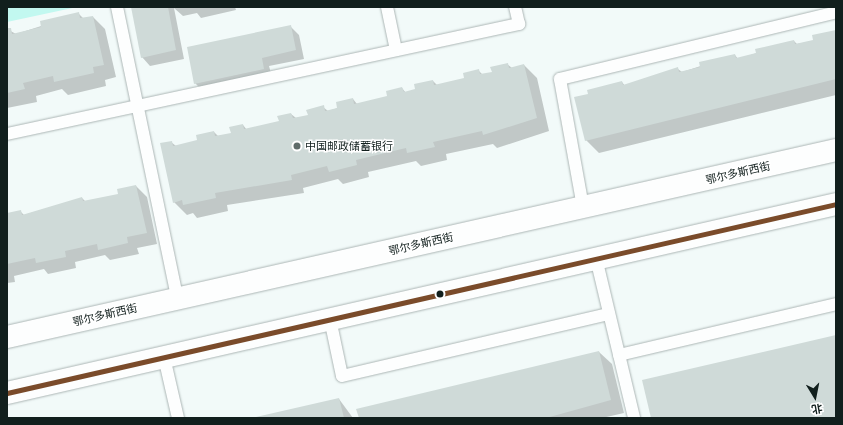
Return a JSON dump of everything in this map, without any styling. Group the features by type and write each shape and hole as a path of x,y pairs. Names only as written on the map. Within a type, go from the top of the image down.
{"main road":[{"name":"鄂尔多斯西街","path":"7,337 836,150"},
{"path":"7,392 836,204"}],"lane":[{"path":"117,7 177,298"},
{"path":"387,7 396,50"},
{"path":"7,134 519,24 515,7"},
{"path":"583,207 560,79 836,12"},
{"path":"596,258 634,418"},
{"path":"619,355 836,304"},
{"path":"330,319 342,376 609,314"},
{"path":"164,357 178,418"}],"green space":[{"path":"7,7 77,7 7,22"}],"building":[{"path":"131,7 168,7 176,50 141,58"},
{"path":"79,12 80,18 93,16 104,65 93,67 94,73 54,82 53,76 23,83 25,89 7,93 7,28 11,28 12,34 41,27 40,21"},
{"path":"291,25 296,50 262,58 264,69 194,84 187,47"},
{"path":"836,30 836,79 585,141 574,97 588,94 587,90 622,81 623,85 678,67 679,72 700,67 699,62 735,54 736,58 756,53 755,49 794,40 795,44 813,40 812,35"},
{"path":"508,63 509,68 524,64 537,118 483,135 482,131 433,142 435,147 407,153 406,148 356,160 357,165 329,172 327,166 291,175 292,180 215,193 216,198 183,205 182,200 173,203 160,143 172,141 173,146 197,140 196,135 214,131 215,136 231,133 229,127 243,124 244,129 279,121 277,116 291,113 293,118 308,115 306,110 324,105 325,111 337,108 336,102 353,98 354,104 387,96 386,91 402,87 404,92 415,89 414,84 433,80 434,85 464,78 463,73 479,69 480,74 492,72 490,67"},
{"path":"136,185 147,233 127,237 128,243 98,250 97,244 65,251 66,257 36,263 35,258 7,264 7,213 21,210 22,215 82,197 83,201 118,194 117,189"},
{"path":"836,335 836,418 651,418 642,380"},
{"path":"599,351 611,400 546,418 359,418 356,409"},
{"path":"339,398 344,418 256,418 256,417"}],"transit line":[{"path":"7,393 836,204"}],"place":[{"name":"中国邮政储蓄银行","path":"297,146"}]}
